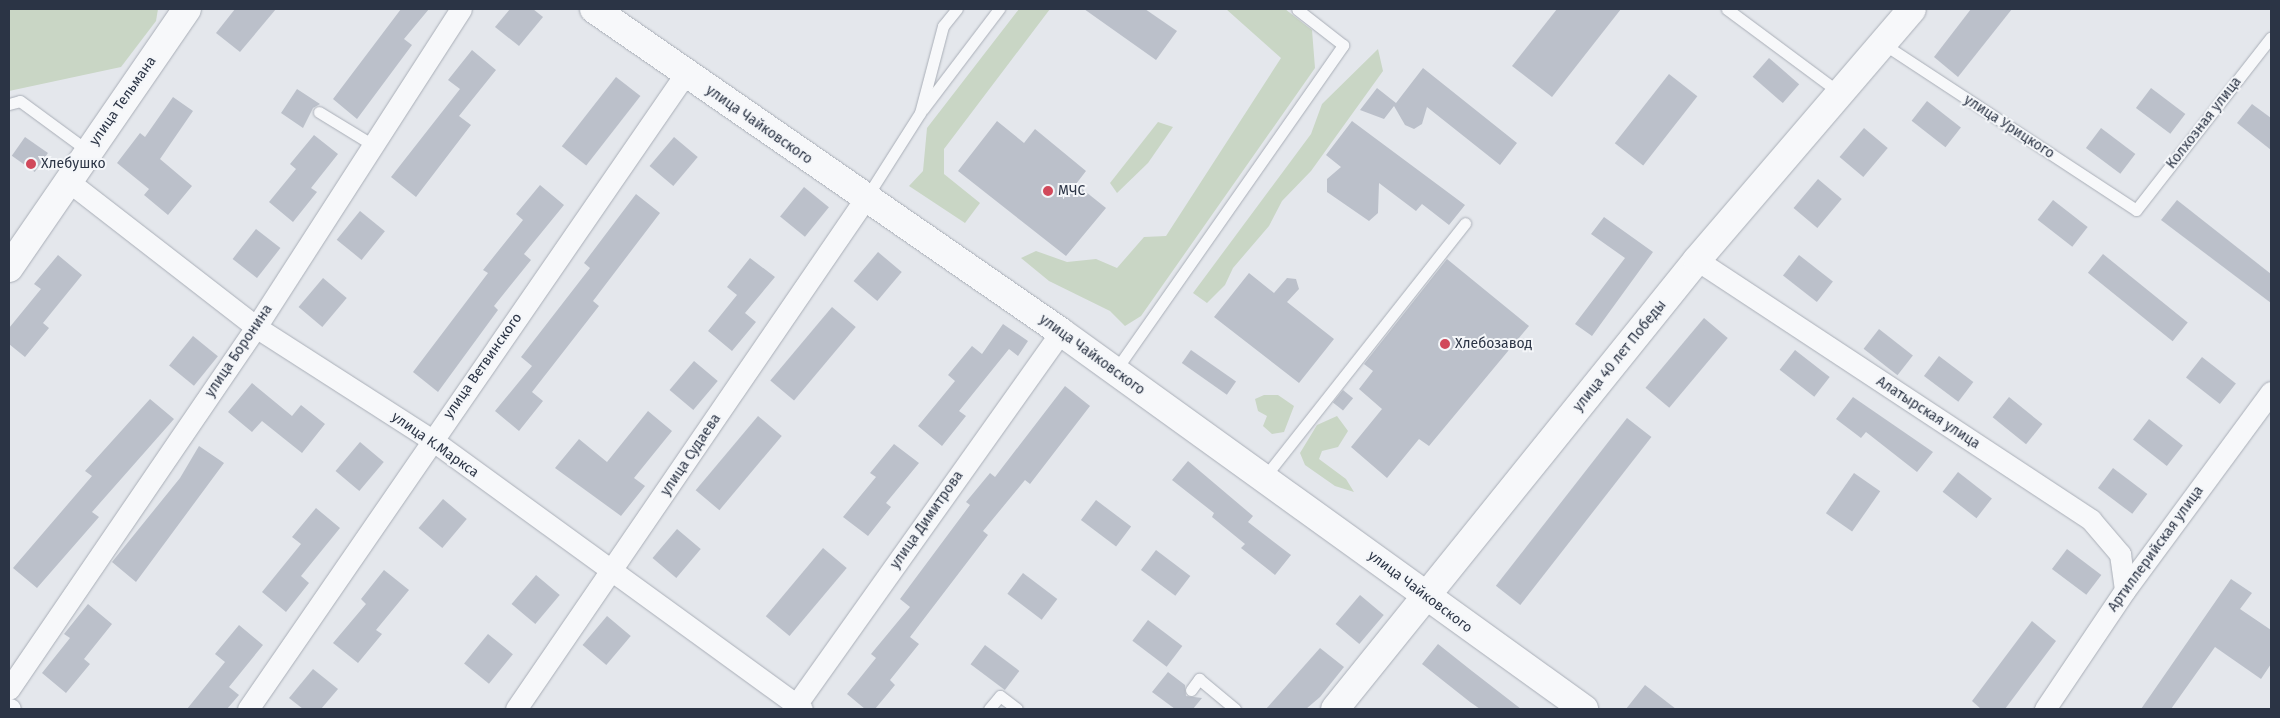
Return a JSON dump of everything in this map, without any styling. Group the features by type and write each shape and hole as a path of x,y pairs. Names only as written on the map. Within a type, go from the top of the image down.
{"street":[{"name":"улица Тельмана","path":"9,268 186,9"},
{"name":"улица Боронина","path":"9,689 256,327 461,9"},
{"name":"улица Чайковского","path":"594,9 865,199 1061,332 1426,598 1584,709"},
{"name":"улица 40 лет Победы","path":"1335,709 1697,260 1912,9"},
{"name":"улица Ветвинского","path":"248,709 686,74"},
{"name":"улица К.Маркса","path":"68,181 256,327 432,440 611,574 797,708"},
{"name":"улица Судаева","path":"516,709 611,574 865,199"},
{"name":"Алатырская улица","path":"1697,260 2091,520 2120,554 2125,590"},
{"name":"улица Димитрова","path":"797,708 1061,332"},
{"name":"Артиллерийская улица","path":"2045,709 2125,590 2271,392"}],"lane":[{"path":"920,113 943,26 957,9"},
{"path":"865,199 920,113 999,9"},
{"path":"1115,371 1343,45 1297,9"},
{"path":"1727,9 1840,93"},
{"name":"Колхозная улица","path":"2136,210 2271,37"},
{"name":"улица Урицкого","path":"1882,43 2136,210"},
{"path":"9,104 20,102 88,151"},
{"path":"319,112 373,145"},
{"path":"1263,479 1465,223"},
{"path":"1191,690 1200,679 1235,709"},
{"path":"990,709 1000,696 1017,709"}],"green space":[{"path":"9,9 158,9 156,21 121,67 9,91"},
{"path":"1019,9 1050,9 944,149 944,174 980,203 965,223 909,186 923,171 927,128"},
{"path":"1226,9 1285,9 1312,30 1315,68 1141,316 1125,326 1110,311 1049,281 1021,258 1036,251 1067,262 1096,259 1117,268 1144,237 1166,236 1281,58"},
{"path":"1378,49 1383,71 1311,171 1282,201 1269,226 1233,268 1225,285 1207,303 1193,293 1311,134 1322,104"},
{"path":"1158,122 1173,127 1148,163 1117,193 1110,183"},
{"path":"1264,395 1278,395 1294,406 1284,432 1272,434 1263,426 1267,416 1258,411 1255,399"},
{"path":"1337,416 1348,431 1338,447 1322,451 1319,459 1346,479 1354,492 1335,486 1305,465 1300,453 1317,425"}],"building":[{"path":"235,9 276,9 240,52 216,33"},
{"path":"401,9 429,9 404,39 412,45 357,119 333,99"},
{"path":"510,9 533,9 543,17 519,46 495,27"},
{"path":"1084,9 1145,9 1177,31 1156,60"},
{"path":"1557,9 1621,9 1552,97 1512,66"},
{"path":"1971,9 2012,9 1958,77 1934,57"},
{"path":"472,50 496,70 459,116 471,125 416,197 391,177 460,89 448,80"},
{"path":"1769,58 1799,84 1783,103 1753,77"},
{"path":"1423,68 1517,143 1500,165 1427,107 1422,124 1414,129 1405,125 1394,106 1384,119 1360,110 1377,88 1396,103"},
{"path":"1669,74 1697,96 1643,166 1615,143"},
{"path":"616,77 640,96 586,165 562,146"},
{"path":"2151,88 2185,114 2170,134 2136,108"},
{"path":"297,89 320,104 313,108 303,128 281,113"},
{"path":"173,97 193,111 160,159 192,186 168,215 144,195 149,189 117,163 140,133 145,137"},
{"path":"1927,101 1961,127 1945,147 1912,121"},
{"path":"2252,104 2271,118 2271,150 2237,123"},
{"name":"МЧС","path":"997,121 1024,143 1035,129 1086,171 1076,184 1106,208 1066,256 958,171"},
{"path":"1352,121 1465,205 1449,225 1422,204 1416,211 1379,183 1378,213 1369,221 1327,192 1327,179 1341,167 1326,155"},
{"path":"1864,128 1888,148 1863,177 1840,157"},
{"path":"2101,128 2135,154 2120,174 2086,148"},
{"path":"314,135 338,154 311,188 317,192 293,222 269,202 296,169 290,164"},
{"name":"Хлебушко","path":"25,137 48,153 35,172 12,156"},
{"path":"674,137 698,157 673,186 650,166"},
{"path":"1818,179 1842,199 1817,228 1794,208"},
{"path":"540,185 564,205 524,254 531,260 494,306 498,310 438,392 413,372 488,273 483,270 523,220 516,214"},
{"path":"804,187 829,207 805,237 780,217"},
{"path":"636,194 660,213 593,301 599,306 532,392 543,401 519,431 495,411 532,366 521,357 590,268 584,263"},
{"path":"2053,200 2088,227 2072,247 2038,220"},
{"path":"2177,200 2271,274 2271,303 2161,220"},
{"path":"360,211 385,231 362,260 337,240"},
{"path":"1604,217 1653,252 1592,336 1575,324 1625,258 1591,234"},
{"path":"256,229 280,248 257,278 233,259"},
{"path":"878,252 902,272 877,301 854,281"},
{"path":"2103,254 2188,323 2173,341 2088,273"},
{"path":"58,255 82,275 43,323 49,328 25,357 9,344 9,328 41,289 34,284"},
{"path":"1799,255 1833,281 1817,302 1783,275"},
{"path":"750,258 775,277 745,313 756,322 732,351 708,331 737,295 727,287"},
{"name":"Хлебозавод","path":"1447,259 1529,326 1429,446 1419,439 1387,478 1351,447 1382,409 1359,389 1373,371 1364,364"},
{"path":"1249,273 1274,293 1287,278 1296,279 1299,289 1287,302 1334,339 1299,383 1214,317"},
{"path":"323,278 347,298 322,327 299,307"},
{"path":"832,307 856,327 794,400 770,381"},
{"path":"1704,318 1728,338 1669,408 1646,388"},
{"path":"1003,324 1028,341 1018,356 1009,349 959,411 966,416 942,446 918,426 955,381 948,375 972,346 982,354"},
{"path":"1879,329 1913,355 1897,375 1864,349"},
{"path":"193,336 218,356 194,386 169,366"},
{"path":"1191,350 1236,382 1227,395 1182,363"},
{"path":"1795,350 1830,377 1814,397 1780,370"},
{"path":"1939,356 1973,382 1958,402 1924,376"},
{"path":"2202,357 2236,383 2220,404 2186,377"},
{"path":"694,361 718,381 693,410 670,390"},
{"path":"252,383 292,416 301,405 325,424 302,453 262,421 252,432 228,412"},
{"path":"1065,386 1090,406 1030,484 1025,480 983,531 988,535 910,637 919,644 890,680 895,685 875,709 865,709 847,694 876,658 871,654 910,607 900,599 970,505 966,502 990,473 995,477"},
{"path":"1343,390 1353,398 1343,411 1333,402"},
{"path":"1853,397 1933,452 1917,472 1866,432 1861,438 1836,419"},
{"path":"2009,397 2042,424 2026,444 1993,417"},
{"path":"150,399 174,419 92,512 99,517 37,588 13,568 92,476 85,471"},
{"path":"648,411 672,431 634,478 645,486 621,516 555,468 579,439 607,462"},
{"path":"758,416 782,436 719,510 696,490"},
{"path":"1627,418 1651,437 1520,605 1496,586"},
{"path":"2149,419 2183,445 2167,466 2133,439"},
{"path":"360,442 384,462 359,491 336,471"},
{"path":"894,444 919,463 886,503 891,507 868,536 843,517 876,477 870,473"},
{"path":"199,446 224,463 136,582 112,562 180,478"},
{"path":"1188,461 1253,516 1248,522 1291,555 1275,575 1241,548 1245,544 1212,517 1214,513 1172,480"},
{"path":"2113,468 2147,494 2132,514 2098,488"},
{"path":"1958,472 1992,498 1976,518 1943,492"},
{"path":"1854,473 1880,491 1852,531 1826,513"},
{"path":"443,499 467,519 442,548 419,528"},
{"path":"1096,500 1131,526 1116,546 1081,520"},
{"path":"316,508 340,528 301,576 309,583 286,612 262,592 301,544 292,537"},
{"path":"677,529 701,549 676,578 653,558"},
{"path":"823,548 847,568 790,636 766,616"},
{"path":"2067,549 2101,575 2086,595 2052,569"},
{"path":"1156,550 1190,576 1175,596 1141,570"},
{"path":"384,570 409,590 376,630 382,634 358,663 333,643 366,604 361,599"},
{"path":"1023,573 1057,599 1042,620 1007,594"},
{"path":"536,575 560,595 535,624 512,604"},
{"path":"2231,579 2252,593 2240,609 2271,630 2271,664 2261,679 2215,647 2171,709 2141,709"},
{"path":"1360,595 1384,615 1359,644 1336,624"},
{"path":"88,604 112,624 84,659 90,664 66,693 42,673 70,638 64,634"},
{"path":"607,616 631,636 606,665 583,645"},
{"path":"1148,620 1182,646 1167,667 1132,641"},
{"path":"2032,621 2056,641 2005,709 1981,709 1972,701"},
{"path":"239,625 263,645 229,687 239,695 227,709 187,709 225,662 215,654"},
{"path":"488,634 513,654 489,684 464,664"},
{"path":"1438,644 1521,709 1480,709 1470,702 1422,664"},
{"path":"985,645 1019,671 1005,690 971,664"},
{"path":"1320,648 1344,667 1320,697 1306,709 1266,709"},
{"path":"313,669 338,689 321,709 303,709 289,698"},
{"path":"1168,672 1185,685 1186,696 1202,698 1193,709 1175,709 1152,692"},
{"path":"1645,685 1676,709 1626,709"}],"place":[{"name":"Хлебушко","path":"31,164"},
{"name":"МЧС","path":"1048,191"},
{"name":"Хлебозавод","path":"1445,344"}]}
